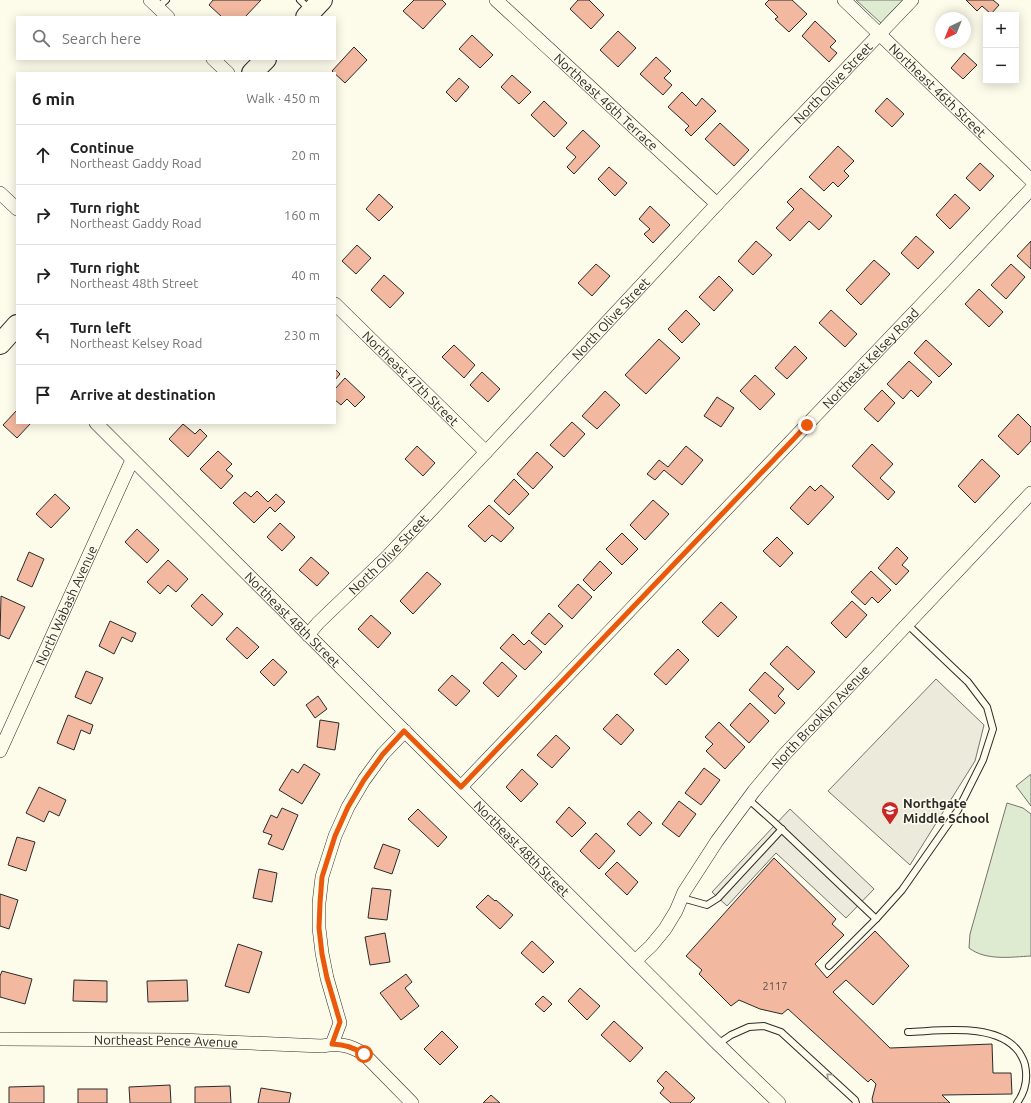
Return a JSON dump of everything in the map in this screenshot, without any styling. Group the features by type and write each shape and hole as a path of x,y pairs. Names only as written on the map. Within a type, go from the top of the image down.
{"main road":[{"path":"253,72 265,60"}],"street":[{"name":"Northeast 46th Terrace","path":"496,0 717,204"},
{"name":"Northeast 46th Street","path":"844,0 1031,180"},
{"name":"North Olive Street","path":"308,635 318,623 387,557 717,204 912,0"},
{"path":"158,2 167,16"},
{"path":"214,60 227,72"},
{"name":"Northeast Kelsey Road","path":"461,787 1031,189"},
{"path":"0,193 16,208"},
{"name":"Northeast 47th Street","path":"336,305 486,452"},
{"name":"Northeast 48th Street","path":"97,424 718,1044 779,1103"},
{"name":"North Wabash Avenue","path":"0,751 132,460"},
{"name":"North Brooklyn Avenue","path":"635,961 651,946 665,929 676,911 684,892 717,841 748,799 783,756 1031,493"},
{"path":"332,1044 340,1022 327,978 322,954 319,922 322,877 335,836 348,807 364,780 383,754 404,731"},
{"name":"Northeast Pence Avenue","path":"0,1039 180,1040 322,1046 332,1044 346,1045 355,1048 364,1054 412,1103"}],"lane":[{"path":"829,966 876,919 902,890 958,810 983,760 993,729 987,707 968,682 907,624"},
{"path":"748,799 782,829 876,919"},
{"path":"682,898 707,905 718,898 782,829"},
{"path":"718,1044 731,1035 749,1027 764,1026 781,1032 855,1100 856,1103"},
{"path":"908,1032 967,1030 986,1032 1002,1038 1015,1046 1024,1060 1027,1073 1025,1087 1017,1103"}],"green space":[{"path":"856,0 903,0 881,23"},
{"path":"1031,774 1031,806 1016,786"},
{"path":"1007,803 1023,808 1031,814 1031,956 991,957 969,948 970,934"}],"shaded area":[{"path":"936,679 984,725 975,761 910,865 828,791"},
{"path":"790,809 874,889 846,918 776,853 727,906 712,892"}],"building":[{"path":"213,0 261,0 246,16 221,16 209,5"},
{"path":"414,0 442,0 446,4 423,29 403,11"},
{"path":"578,0 589,0 604,15 591,29 570,9"},
{"path":"769,0 792,0 807,14 789,32 775,19 778,17 765,4"},
{"path":"966,0 993,0 999,5 993,12 989,12 982,6 977,11"},
{"path":"815,21 836,41 830,47 837,53 829,62 802,36"},
{"path":"618,31 636,48 618,67 600,50"},
{"path":"472,35 493,55 480,68 459,49"},
{"path":"354,47 367,60 345,83 336,75 336,72 332,71"},
{"path":"964,53 977,65 963,79 951,68"},
{"path":"656,57 671,71 664,78 672,85 663,95 640,74"},
{"path":"512,75 531,92 519,104 501,87"},
{"path":"459,78 469,87 456,102 446,92"},
{"path":"682,92 696,106 702,98 716,111 691,136 685,130 689,126 668,107"},
{"path":"887,98 904,114 892,127 875,111"},
{"path":"544,101 567,123 554,137 531,115"},
{"path":"720,123 749,150 734,166 705,139"},
{"path":"583,130 600,146 574,174 567,167 576,157 566,148"},
{"path":"838,146 854,161 844,171 849,176 838,187 833,182 824,191 809,177"},
{"path":"980,163 994,176 980,191 966,178"},
{"path":"609,167 627,183 615,196 598,179"},
{"path":"801,188 832,216 819,230 809,221 790,241 776,228 794,209 787,202"},
{"path":"379,194 393,207 379,221 366,209"},
{"path":"955,194 970,208 950,229 936,215"},
{"path":"650,206 670,225 653,243 644,234 650,229 639,219"},
{"path":"916,236 934,252 918,269 901,253"},
{"path":"756,241 772,255 753,275 738,261"},
{"path":"1031,241 1031,269 1017,256"},
{"path":"357,245 371,258 356,274 342,261"},
{"path":"874,260 890,274 861,305 846,290"},
{"path":"596,264 610,276 592,296 578,283"},
{"path":"1011,264 1025,277 1006,299 991,285"},
{"path":"384,275 404,293 390,308 371,290"},
{"path":"719,276 733,290 714,311 699,297"},
{"path":"979,289 1003,312 989,327 965,304"},
{"path":"686,310 700,324 682,343 668,329"},
{"path":"831,310 857,334 845,347 819,323"},
{"path":"659,339 680,358 646,394 625,375"},
{"path":"926,340 952,364 939,377 914,353"},
{"path":"454,345 475,365 464,378 442,357"},
{"path":"795,346 807,358 787,379 775,368"},
{"path":"909,361 932,382 918,397 911,390 903,399 887,384"},
{"path":"336,370 340,374 336,379"},
{"path":"482,372 500,389 488,402 470,385"},
{"path":"755,375 775,394 760,410 740,391"},
{"path":"345,378 365,397 355,407 347,399 341,405 336,401 336,388"},
{"path":"882,390 895,403 878,422 864,409"},
{"path":"605,391 620,405 597,429 582,416"},
{"path":"717,397 734,408 721,427 704,416"},
{"path":"16,411 16,424 30,424 17,438 3,425"},
{"path":"1018,414 1031,427 1031,441 1018,455 998,436"},
{"path":"572,422 585,434 564,457 550,445"},
{"path":"183,424 195,434 200,429 207,436 188,457 169,439"},
{"path":"872,444 893,464 880,478 895,492 888,500 852,466"},
{"path":"417,446 435,463 423,476 405,459"},
{"path":"686,446 703,460 682,485 664,470 655,480 647,474 659,460 668,467"},
{"path":"218,451 232,464 226,470 233,476 221,489 200,469"},
{"path":"537,452 553,467 533,489 517,474"},
{"path":"982,459 1000,476 975,503 958,486"},
{"path":"514,479 529,494 509,515 494,501"},
{"path":"821,485 834,497 808,525 790,508 810,486 815,491"},
{"path":"257,491 268,502 276,494 285,502 275,512 270,507 254,523 233,503 245,492 251,497"},
{"path":"55,494 70,508 51,528 36,514"},
{"path":"653,500 669,514 645,540 630,525"},
{"path":"489,505 514,528 501,542 492,535 485,542 468,526"},
{"path":"280,523 295,537 282,551 267,537"},
{"path":"137,529 159,550 147,563 125,542"},
{"path":"622,533 638,549 622,565 606,549"},
{"path":"777,537 793,553 780,567 763,551"},
{"path":"897,547 908,558 902,565 909,571 896,585 878,568"},
{"path":"29,552 44,559 32,587 17,580"},
{"path":"311,557 329,573 317,586 299,570"},
{"path":"168,560 188,579 176,592 168,585 160,594 147,582"},
{"path":"600,561 612,573 594,591 583,580"},
{"path":"871,571 891,590 878,603 872,597 865,605 851,592"},
{"path":"427,572 441,584 413,614 400,601"},
{"path":"578,584 592,597 572,619 558,606"},
{"path":"202,594 223,614 212,626 191,606"},
{"path":"1,596 25,607 9,639 0,635"},
{"path":"852,601 867,615 846,638 831,623"},
{"path":"721,602 737,617 718,637 702,622"},
{"path":"549,613 563,626 545,645 531,633"},
{"path":"371,615 391,633 378,648 358,629"},
{"path":"110,621 136,633 132,642 122,637 114,654 99,646"},
{"path":"237,627 259,647 247,659 226,639"},
{"path":"513,634 524,645 529,640 542,652 525,670 500,648"},
{"path":"787,646 815,672 798,690 770,664"},
{"path":"678,649 689,660 666,685 654,674"},
{"path":"273,659 287,672 274,686 260,672"},
{"path":"502,662 517,676 498,697 483,683"},
{"path":"86,671 103,678 91,704 75,697"},
{"path":"765,672 784,689 778,696 785,703 775,714 749,690"},
{"path":"452,675 470,691 456,706 438,690"},
{"path":"318,696 327,709 315,718 306,705"},
{"path":"750,703 769,721 749,743 730,725"},
{"path":"617,714 634,730 621,745 603,729"},
{"path":"68,715 93,725 90,734 81,730 74,750 57,743"},
{"path":"320,720 339,723 335,750 317,747"},
{"path":"719,722 745,747 725,769 706,751 713,744 705,737"},
{"path":"556,735 570,748 552,768 537,755"},
{"path":"304,764 320,774 302,804 279,790 292,769 298,773"},
{"path":"704,768 720,780 701,805 685,793"},
{"path":"522,769 538,784 521,802 506,787"},
{"path":"39,787 66,800 59,816 49,811 44,822 26,813"},
{"path":"679,801 696,814 679,837 662,824"},
{"path":"569,807 586,823 572,837 556,822"},
{"path":"282,808 298,815 283,850 268,844 272,835 263,832 271,815 277,818"},
{"path":"418,809 447,837 438,847 408,819"},
{"path":"639,811 652,823 640,836 627,824"},
{"path":"596,833 615,851 599,869 580,851"},
{"path":"17,837 35,842 26,871 8,865"},
{"path":"383,844 400,850 392,874 374,868"},
{"path":"774,858 836,919 832,924 844,935 815,964 827,978 875,931 909,966 873,1005 846,980 833,992 890,1048 992,1044 993,1073 1011,1073 1012,1094 942,1095 950,1103 873,1103 872,1099 876,1084 871,1079 868,1082 788,1009 782,1014 760,1009 739,1000 731,1006 699,974 702,970 686,956"},
{"path":"617,862 638,882 627,895 605,874"},
{"path":"259,869 277,873 272,902 253,898"},
{"path":"372,888 391,890 387,920 368,918"},
{"path":"0,894 18,900 9,929 0,926"},
{"path":"488,895 513,915 500,929 476,907"},
{"path":"385,933 390,962 370,965 365,937"},
{"path":"532,941 554,962 543,973 521,953"},
{"path":"238,944 262,952 249,993 225,986"},
{"path":"2,971 32,979 25,1004 0,997 0,976"},
{"path":"406,974 412,982 405,988 419,1006 401,1020 380,993"},
{"path":"74,980 107,981 107,1002 73,1001"},
{"path":"187,980 188,1001 148,1002 147,981"},
{"path":"580,988 600,1006 587,1020 568,1001"},
{"path":"543,996 552,1004 544,1012 535,1004"},
{"path":"614,1021 643,1048 630,1062 601,1035"},
{"path":"442,1031 458,1047 440,1065 424,1049"},
{"path":"666,1071 695,1098 690,1103 671,1103 660,1093 664,1088 657,1081"},
{"path":"170,1085 171,1103 130,1103 129,1087"},
{"path":"44,1086 44,1103 9,1103 9,1087"},
{"path":"230,1086 231,1103 195,1103 195,1087"},
{"path":"261,1088 291,1093 289,1103 258,1103"},
{"path":"78,1089 107,1089 107,1103 78,1103"},
{"path":"491,1095 500,1103 483,1103"}],"place":[{"name":"Northgate Middle School","path":"890,825"}],"route":[{"path":"364,1054 355,1048 346,1045 332,1044 340,1022 327,978 319,928 322,877 335,836 348,807 364,780 383,754 404,731 461,787 807,425"}]}
